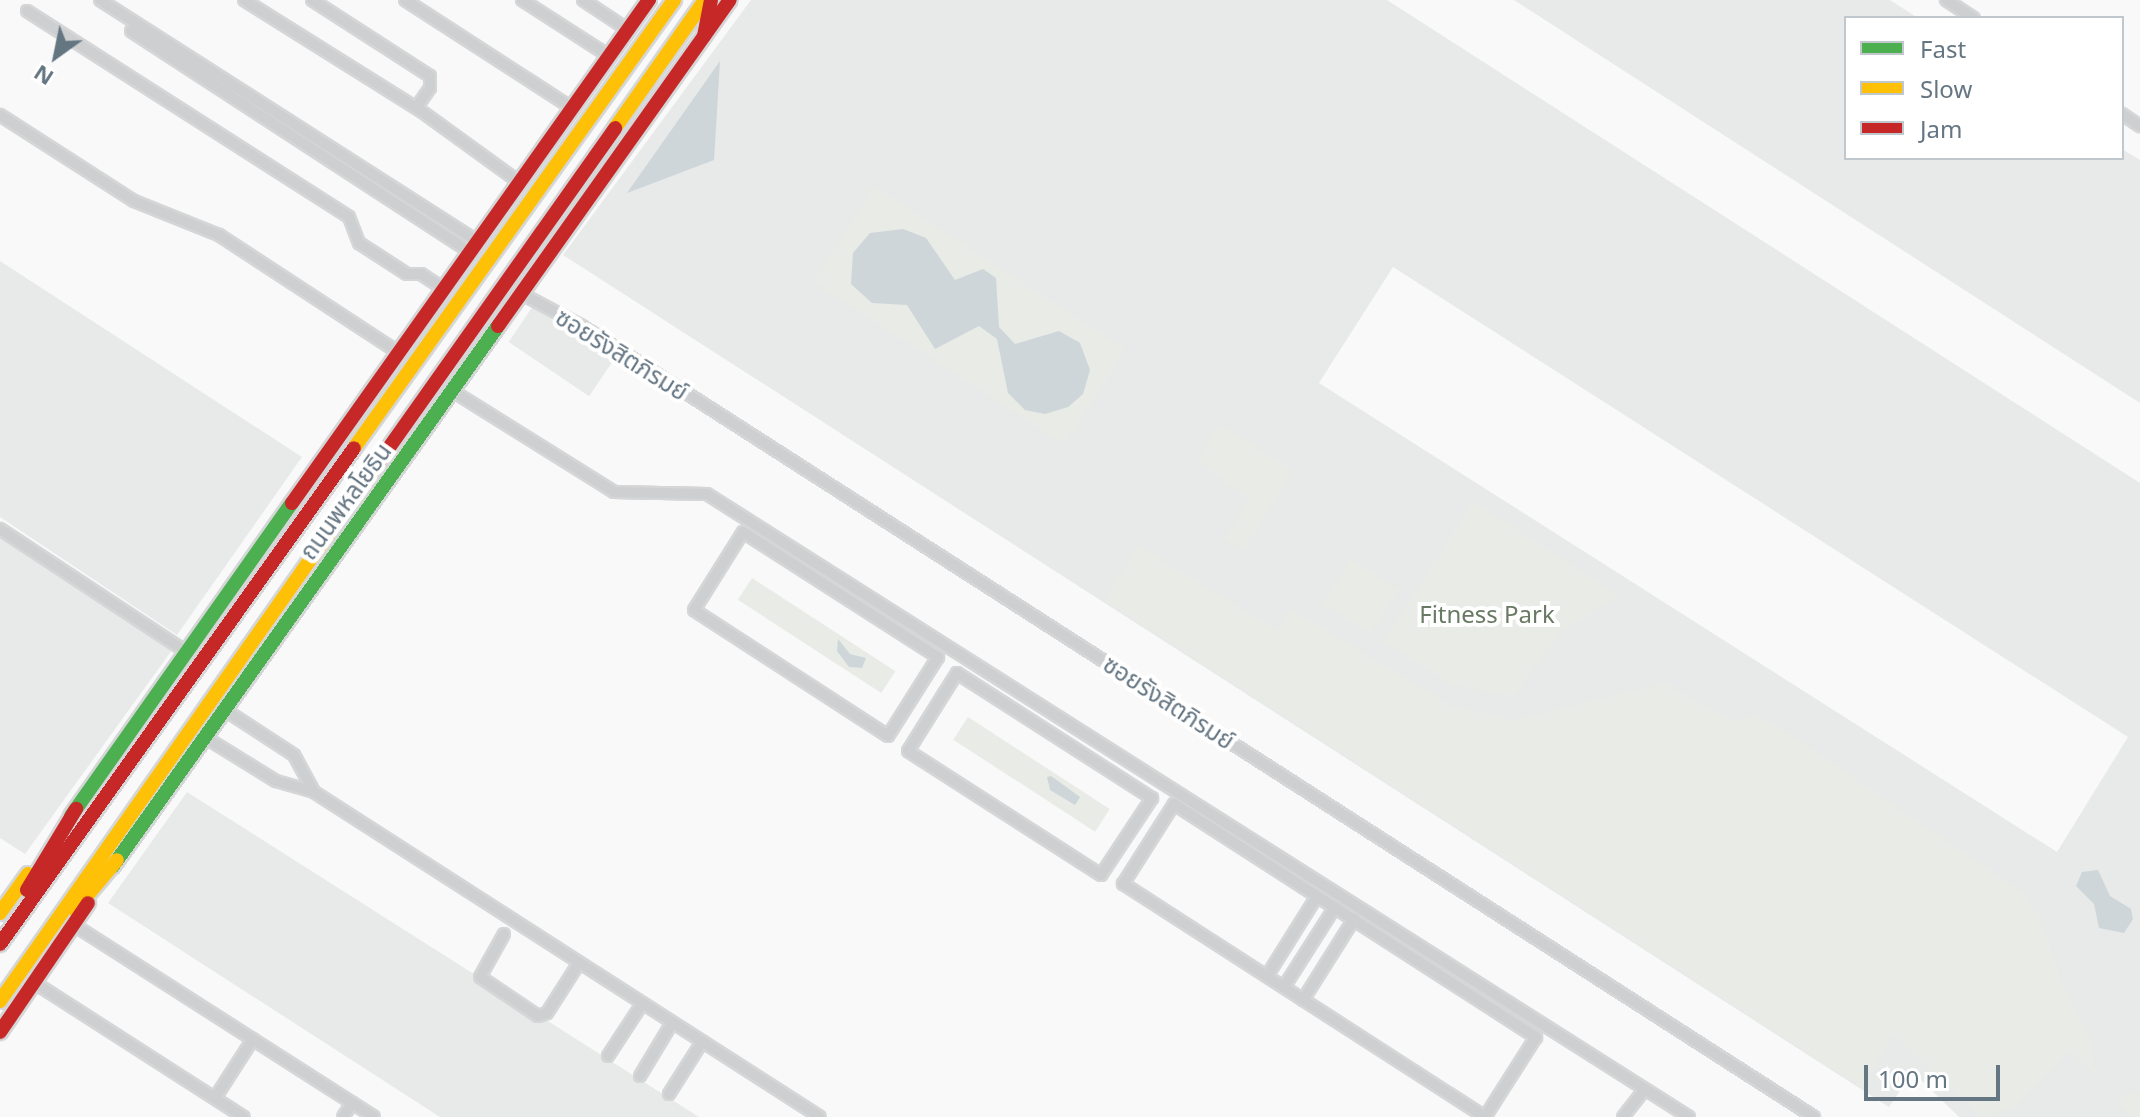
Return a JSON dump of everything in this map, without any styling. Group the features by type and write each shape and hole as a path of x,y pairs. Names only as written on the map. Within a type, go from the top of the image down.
{"main road":[{"name":"ถนนพหลโยธิน","path":"0,913 188,653 649,0"},
{"name":"ถนนพหลโยธิน","path":"0,944 674,0"},
{"name":"ถนนพหลโยธิน","path":"0,1002 705,0"},
{"path":"704,36 711,0"},
{"name":"ถนนพหลโยธิน","path":"0,1032 222,708 730,0"},
{"path":"0,934 76,809"},
{"path":"0,1002 117,860"}],"street":[{"path":"100,0 474,247"},
{"path":"244,0 416,108 519,182"},
{"path":"312,0 430,76 430,88 416,108"},
{"path":"405,0 572,108"},
{"path":"522,0 609,56"},
{"path":"583,0 628,30"},
{"path":"1946,0 1971,16"},
{"path":"27,11 349,217 359,243 407,274 421,274 444,289"},
{"path":"131,31 474,247"},
{"path":"0,115 134,201 219,235 399,353"},
{"name":"ซอยรังสิตภิรมย์","path":"520,293 597,336 1814,1117"},
{"path":"451,390 614,492 707,494 1303,869 1689,1117"},
{"path":"0,529 91,586 188,653"},
{"path":"743,532 842,595 938,657 888,736 694,610 743,532"},
{"path":"842,595 849,582"},
{"path":"957,673 1053,733 1152,798 1101,875 908,751 957,673"},
{"path":"222,708 294,755 314,792"},
{"path":"1053,733 1063,718"},
{"path":"203,736 276,781 314,792 820,1117"},
{"path":"1174,804 1295,881 1536,1037 1485,1117 1123,884 1174,804"},
{"path":"1295,881 1303,869"},
{"path":"1267,976 1317,896"},
{"path":"1284,987 1335,907"},
{"path":"1303,1000 1354,919"},
{"path":"74,925 374,1117"},
{"path":"504,934 480,977 538,1016 547,1013 579,963"},
{"path":"35,983 244,1117"},
{"path":"608,1056 642,1004"},
{"path":"640,1076 672,1023"},
{"path":"215,1098 253,1039"},
{"path":"669,1094 702,1042"},
{"path":"1623,1117 1644,1090"},
{"path":"343,1117 352,1103"}],"shaded area":[{"path":"751,0 1387,0 2140,483 2140,1117 1959,1117 1913,1072 1889,1107 563,255","holes":["1393,267 2128,737 2057,852 1319,383"]},
{"path":"1514,0 1890,0 1915,16 1844,16 1844,160 2124,160 2124,150 2140,160 2140,403"},
{"path":"720,61 714,160 627,193"},
{"path":"903,229 926,238 955,280 983,269 996,278 999,327 1015,344 1059,331 1080,343 1090,370 1083,394 1068,407 1045,414 1025,410 1008,393 997,339 979,326 935,349 907,305 872,303 851,284 853,253 870,233"},
{"path":"0,261 302,457 177,635 0,517"},
{"path":"535,303 615,357 589,396 509,342"},
{"path":"0,538 172,650 25,854 0,838"},
{"path":"838,639 850,654 866,658 862,668 849,667 837,651"},
{"path":"1051,776 1080,797 1075,805 1050,790 1047,777"},
{"path":"187,792 699,1117 440,1117 108,903"},
{"path":"2098,870 2110,896 2131,909 2133,919 2124,933 2099,928 2094,904 2076,886 2082,872"}],"green space":[{"path":"875,187 1126,350 1064,445 813,282"},
{"path":"1220,424 1293,471 1243,551 1225,539 1248,499 1197,459"},
{"name":"Fitness Park","path":"1473,502 1619,595 1560,633 1514,696 1452,685 1384,641"},
{"path":"1139,546 1278,631 1292,610 1450,705 1513,720 1664,683 1736,721 1756,715 1788,733 2023,893 2038,913 2064,987 2093,1043 2094,1065 2101,1078 2068,1052 2015,1107 1982,1117 1894,1035 1862,1088 1104,600"},
{"path":"1351,559 1399,590 1370,634 1322,603"},
{"path":"752,578 895,671 881,693 738,600"},
{"path":"968,717 1110,809 1095,832 953,740"},
{"path":"2127,1093 2140,1095 2140,1117 2131,1117 2118,1102"}],"traffic: fast":[{"path":"113,866 498,326"},
{"path":"71,816 292,503"}],"traffic: slow":[{"path":"354,448 674,0"},
{"path":"615,128 705,0"},
{"path":"0,1001 376,466"},
{"path":"75,910 117,860"},
{"path":"0,913 28,874"}],"traffic: jam":[{"path":"292,503 649,0"},
{"path":"704,36 711,0"},
{"path":"498,326 730,0"},
{"path":"376,466 615,128"},
{"path":"0,944 354,448"},
{"path":"27,890 76,809"},
{"path":"0,1032 88,903"}]}
